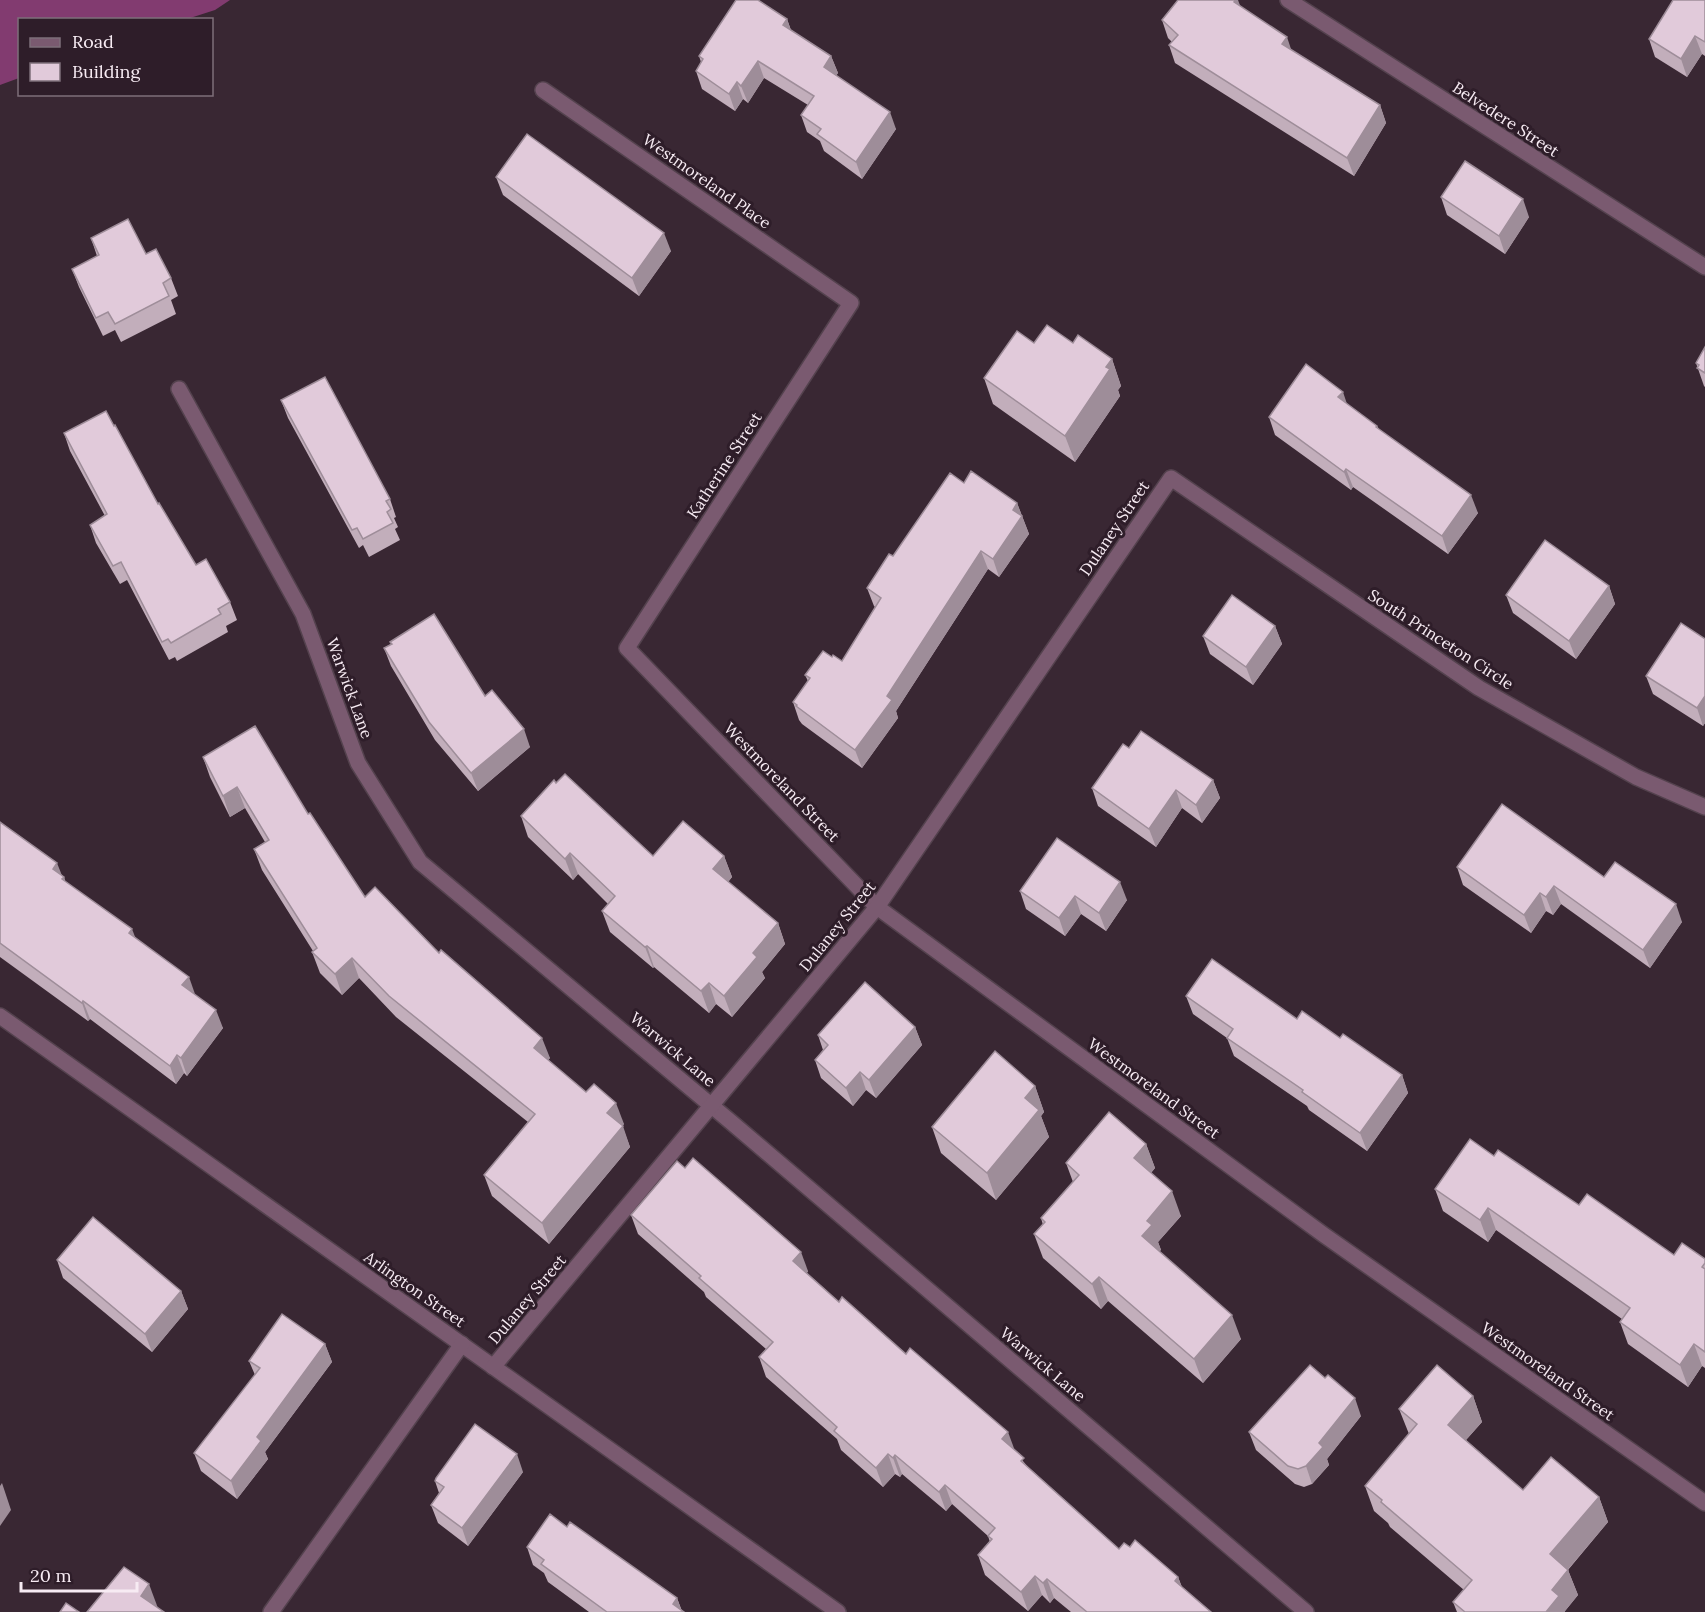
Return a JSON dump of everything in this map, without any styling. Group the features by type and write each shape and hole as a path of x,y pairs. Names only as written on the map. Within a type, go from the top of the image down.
{"street":[{"name":"Belvedere Street","path":"1288,0 1705,267"},
{"name":"Westmoreland Place","path":"543,90 851,303"},
{"name":"Katherine Street","path":"627,648 851,303"},
{"name":"Warwick Lane","path":"179,389 303,614 358,763 420,862 712,1106 1306,1612"},
{"name":"Dulaney Street","path":"493,1367 877,907 1170,478"},
{"name":"South Princeton Circle","path":"1170,478 1479,688 1636,777 1705,807"},
{"name":"Westmoreland Street","path":"627,648 877,907 1324,1235 1705,1503"},
{"name":"Arlington Street","path":"0,1016 838,1612"},
{"name":"Dulaney Street","path":"271,1612 462,1344"}],"shaded area":[{"path":"0,0 230,0 215,10 190,18 18,18 18,78 0,85"}],"building":[{"path":"736,0 758,0 787,19 783,25 831,56 824,67 890,112 856,162 817,134 821,129 801,115 814,96 758,61 741,86 737,82 729,94 696,71 703,59 699,56"},
{"path":"1178,0 1236,0 1234,2 1287,37 1282,44 1380,105 1347,158 1169,45 1178,35 1162,20"},
{"path":"1673,0 1705,0 1705,42 1695,36 1681,59 1649,39"},
{"path":"527,134 664,233 632,278 496,177"},
{"path":"1465,161 1523,199 1499,236 1441,197"},
{"path":"128,219 146,254 156,249 171,278 163,283 169,296 115,324 108,312 96,318 72,269 99,255 91,238"},
{"path":"1047,325 1073,343 1078,335 1112,359 1106,367 1110,369 1065,436 984,378 1017,331 1034,343"},
{"path":"1705,347 1705,373 1697,368 1699,365 1696,363"},
{"path":"1306,364 1343,392 1338,397 1471,495 1442,536 1346,469 1344,472 1269,417"},
{"path":"325,377 390,499 386,501 391,509 387,512 393,523 363,539 357,528 352,530 281,400"},
{"path":"106,411 158,504 196,565 206,559 230,602 218,609 221,614 171,643 168,639 162,642 121,562 113,566 90,525 107,514 64,433"},
{"path":"971,471 1017,503 1013,510 1022,516 993,559 981,551 887,696 892,700 855,750 793,702 810,678 805,675 823,651 842,661 881,598 867,588 889,554 893,556 950,473 964,483"},
{"path":"1545,540 1609,586 1569,641 1506,595"},
{"path":"1232,595 1275,626 1246,667 1203,636"},
{"path":"434,614 485,696 492,690 524,729 471,773 429,722 384,648"},
{"path":"1681,623 1705,639 1705,696 1697,708 1646,676"},
{"path":"255,726 308,814 310,813 365,897 375,887 439,953 441,950 542,1038 534,1048 586,1092 594,1084 616,1103 607,1113 623,1126 542,1223 484,1175 535,1114 389,996 352,958 335,974 312,952 317,948 254,849 269,840 237,787 223,796 203,757"},
{"path":"1141,731 1213,780 1196,805 1176,790 1149,829 1092,788 1123,744 1129,748"},
{"path":"565,774 653,856 683,821 724,856 713,869 778,923 753,953 757,957 724,996 709,983 701,991 602,911 615,896 570,853 565,859 521,816 554,780 556,783"},
{"path":"1502,804 1604,877 1615,862 1676,904 1643,950 1554,886 1546,897 1540,893 1524,915 1457,867"},
{"path":"0,822 57,863 53,869 64,877 62,879 132,929 129,933 189,977 182,985 216,1010 181,1058 177,1055 170,1066 0,943"},
{"path":"1057,838 1120,882 1099,913 1075,896 1059,918 1020,891"},
{"path":"1212,959 1297,1019 1302,1011 1340,1038 1343,1034 1402,1075 1360,1133 1302,1092 1303,1090 1227,1038 1233,1029 1186,996"},
{"path":"865,982 915,1027 869,1080 860,1072 846,1088 815,1060 828,1045 818,1035"},
{"path":"995,1051 1035,1086 1025,1098 1039,1110 987,1173 932,1127"},
{"path":"1109,1112 1146,1144 1134,1158 1172,1191 1147,1221 1152,1225 1142,1236 1232,1315 1194,1359 1099,1277 1092,1284 1034,1234 1045,1222 1041,1218 1079,1175 1066,1163"},
{"path":"1470,1139 1494,1156 1498,1150 1579,1205 1587,1194 1674,1255 1682,1243 1705,1259 1702,1267 1705,1269 1705,1352 1694,1344 1680,1365 1620,1322 1630,1308 1488,1208 1480,1220 1435,1189"},
{"path":"693,1158 801,1252 793,1261 839,1302 842,1297 906,1354 910,1348 1008,1432 1002,1439 1024,1458 1021,1461 1119,1549 1124,1543 1130,1547 1135,1540 1178,1577 1175,1581 1211,1612 1087,1612 1047,1579 1043,1583 1035,1576 1021,1592 978,1555 992,1539 988,1536 995,1528 945,1485 939,1492 895,1455 893,1458 888,1454 876,1468 834,1431 837,1427 759,1357 773,1342 631,1215 677,1161 685,1168"},
{"path":"93,1217 181,1291 145,1334 57,1260"},
{"path":"282,1314 325,1344 257,1437 261,1441 231,1481 194,1453 260,1368 249,1361"},
{"path":"1310,1365 1325,1378 1328,1375 1355,1398 1319,1443 1323,1447 1306,1466 1298,1469 1288,1466 1249,1432"},
{"path":"1437,1365 1473,1396 1448,1425 1523,1490 1551,1457 1599,1497 1550,1554 1568,1570 1552,1590 1559,1596 1546,1612 1465,1612 1453,1602 1472,1580 1365,1486 1417,1424 1399,1409"},
{"path":"475,1424 517,1454 462,1528 431,1505 444,1487 435,1481 436,1478"},
{"path":"550,1514 567,1527 570,1522 677,1598 673,1604 684,1612 607,1612 541,1564 544,1560 527,1547"},
{"path":"124,1567 149,1584 141,1596 164,1612 87,1612"},
{"path":"66,1603 79,1612 60,1612"}]}
